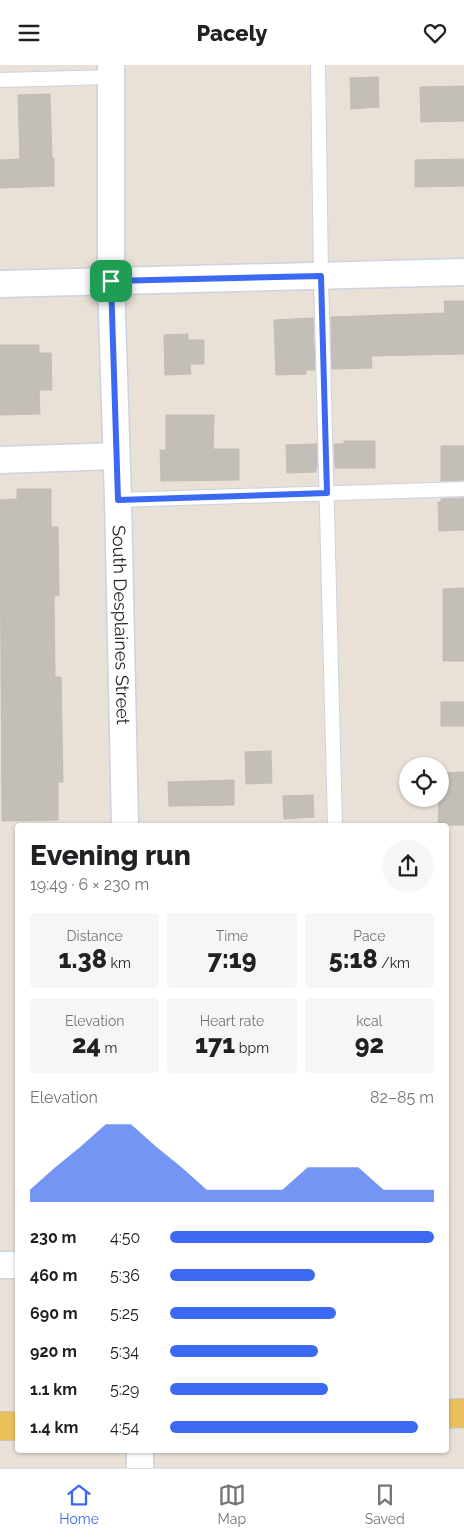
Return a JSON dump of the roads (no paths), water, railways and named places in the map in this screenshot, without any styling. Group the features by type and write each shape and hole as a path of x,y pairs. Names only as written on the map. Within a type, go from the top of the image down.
{"main road":[{"path":"449,1414 464,1413"},
{"path":"0,1426 15,1426"}],"street":[{"name":"South Desplaines Street","path":"111,71 111,281 125,823"},
{"path":"0,284 464,272"},
{"path":"0,460 116,456"},
{"path":"0,1265 15,1265"},
{"path":"140,1453 140,1468"}],"lane":[{"path":"318,65 321,276 335,823"},
{"path":"0,80 111,71"},
{"path":"118,500 464,489"}]}
